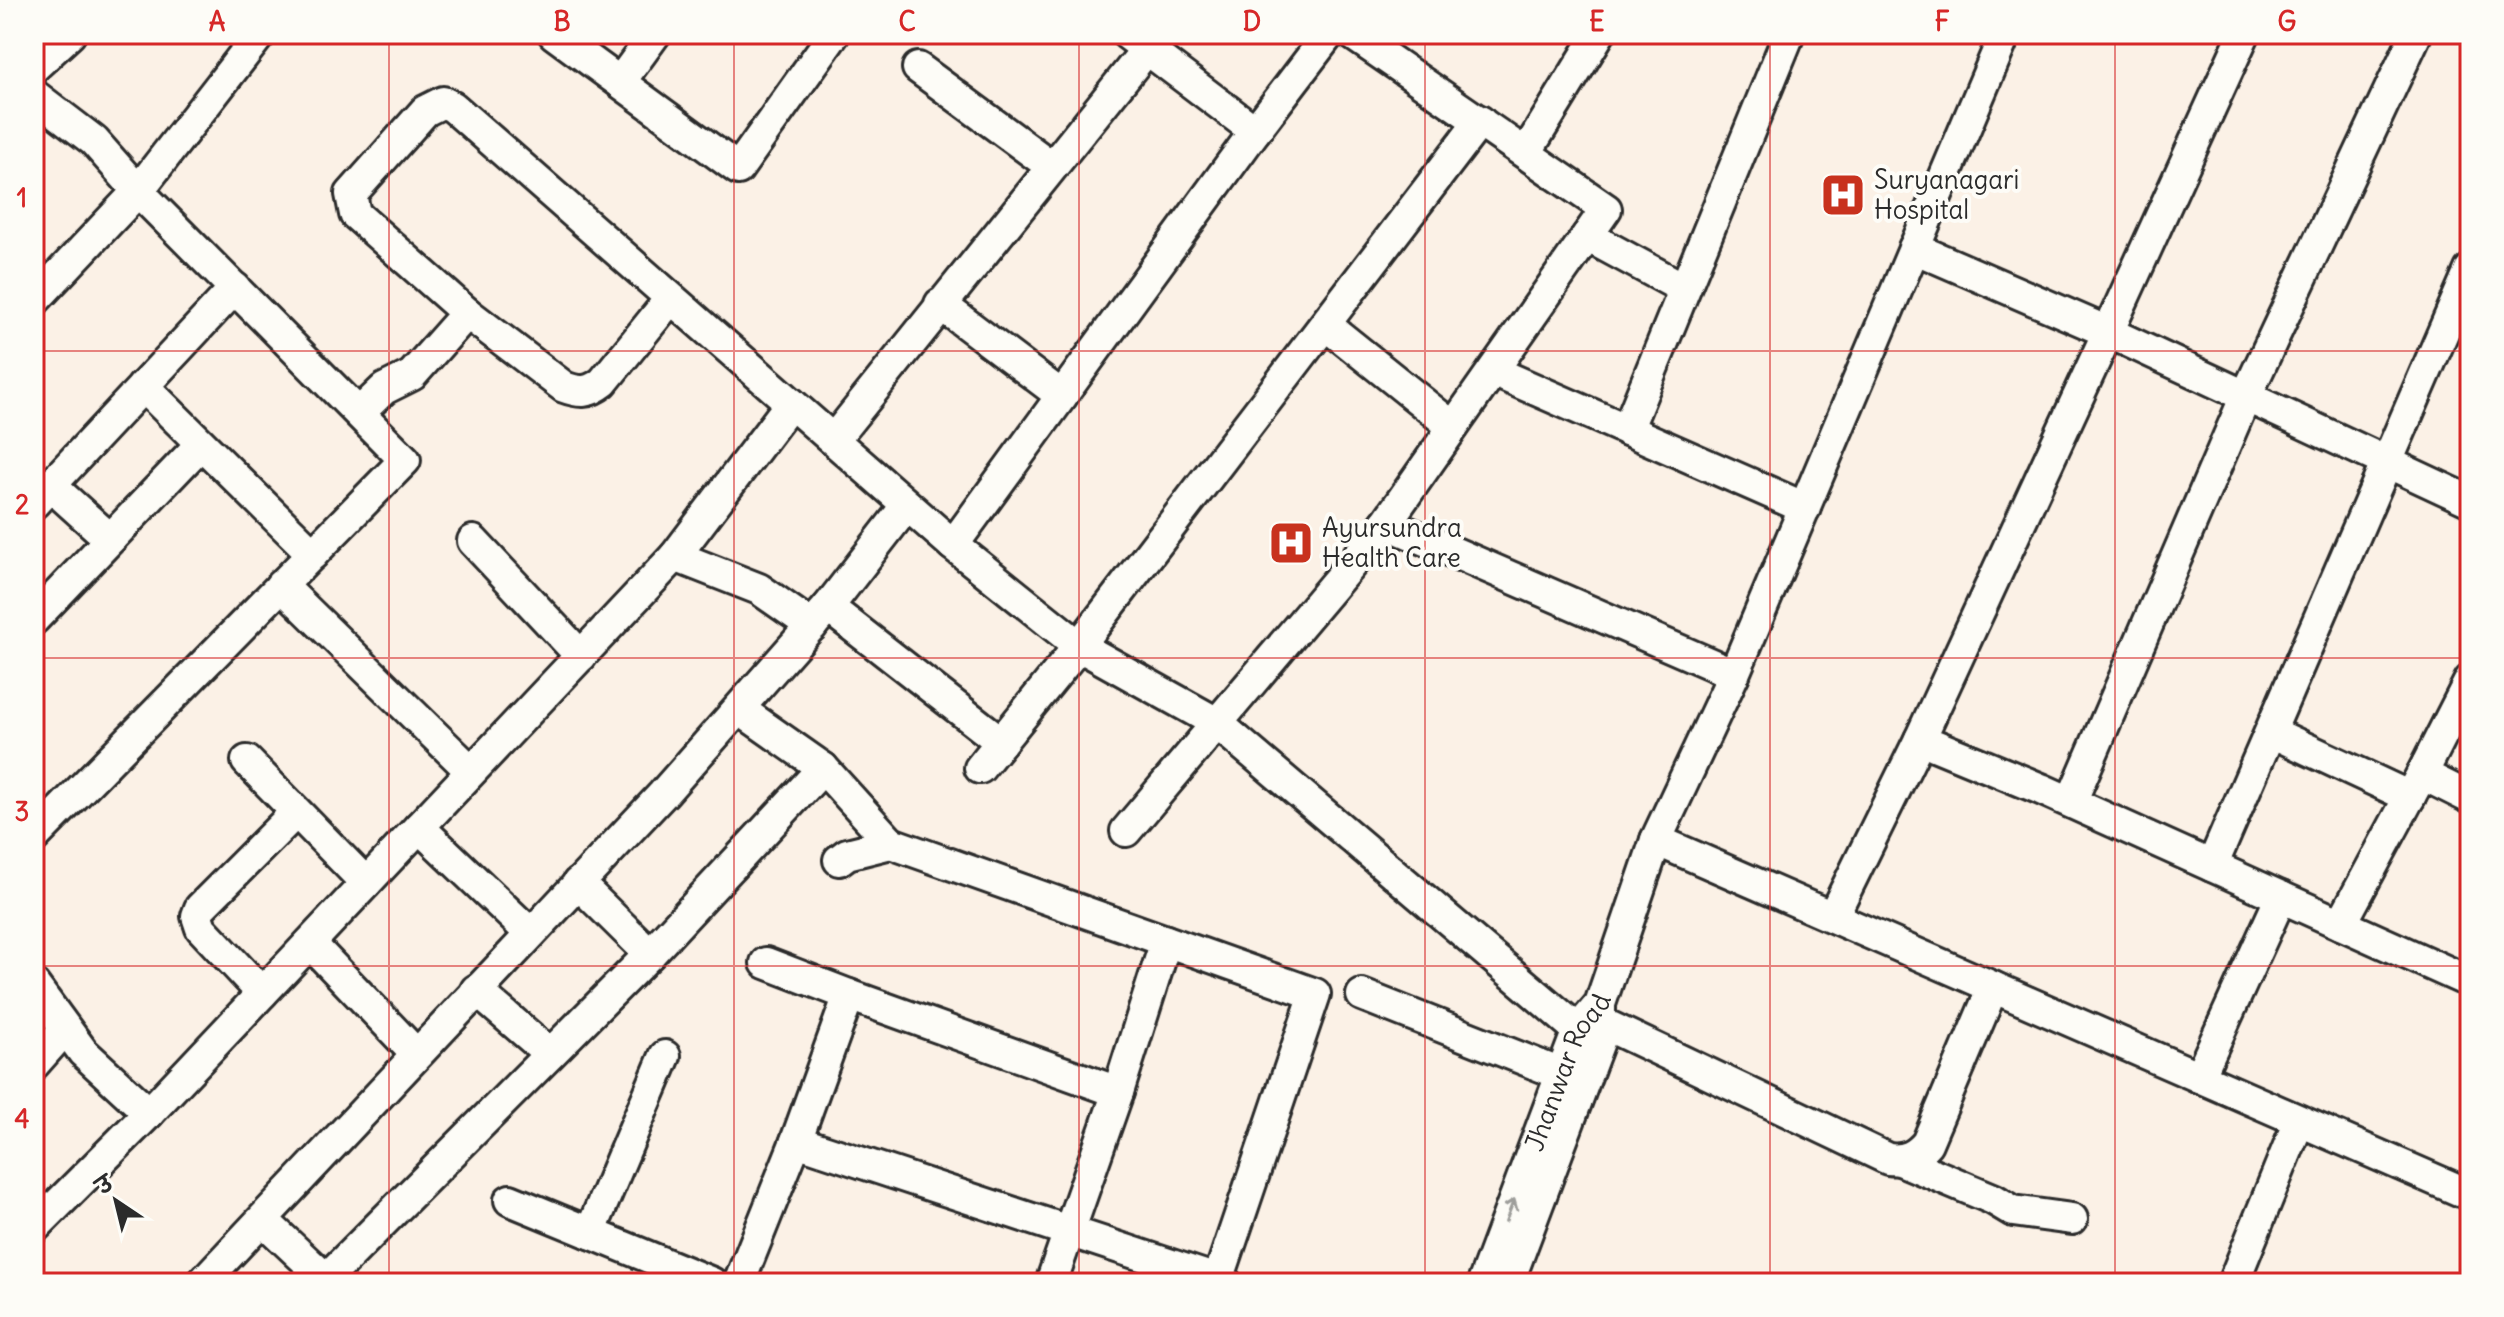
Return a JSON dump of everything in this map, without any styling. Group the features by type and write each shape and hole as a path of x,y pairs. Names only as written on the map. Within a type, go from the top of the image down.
{"street":[{"path":"34,67 70,34"},
{"path":"34,301 138,191 260,34"},
{"path":"554,34 738,169 834,34"},
{"path":"620,82 655,34"},
{"path":"953,545 1329,34"},
{"path":"1126,831 1386,523 1606,209 1352,34"},
{"path":"1627,430 1789,34"},
{"path":"1593,1019 1656,840 1734,674 2005,34"},
{"path":"1833,916 1920,739 2244,34"},
{"path":"2071,802 2246,396 2416,34"},
{"path":"1526,153 1592,36"},
{"path":"834,439 1051,166 1137,41 1255,131"},
{"path":"918,68 1051,166"},
{"path":"34,95 94,141 138,191 405,460 34,837"},
{"path":"671,298 603,382 592,391 577,392 564,387 467,313 355,214 350,203 351,194 425,111 443,102 453,107 953,545 1079,646 1217,723 1593,1019 1888,1159 1900,1160 1911,1158 1927,1143 1993,987"},
{"path":"980,768 1079,646 1480,121"},
{"path":"1587,236 1683,288"},
{"path":"1914,248 2108,332 2470,501"},
{"path":"2212,866 2389,462 2463,305 2470,270"},
{"path":"110,539 42,494 235,288"},
{"path":"940,304 1062,396"},
{"path":"359,413 384,389 412,375 467,313"},
{"path":"1326,325 1453,427"},
{"path":"1493,371 1805,508"},
{"path":"143,386 313,554"},
{"path":"34,1228 149,1113 675,556 791,403"},
{"path":"34,619 201,444"},
{"path":"202,1283 739,709 820,616 907,505"},
{"path":"1386,523 1734,674"},
{"path":"473,541 581,656"},
{"path":"675,556 820,616 1001,742"},
{"path":"281,585 471,771"},
{"path":"2341,924 2470,680"},
{"path":"739,709 823,768 891,843 1315,994 1220,1282 796,1141"},
{"path":"2271,732 2416,786 2470,798"},
{"path":"1920,739 2071,802 2470,982"},
{"path":"247,761 366,883"},
{"path":"263,1220 328,1281 650,954 823,768"},
{"path":"262,993 201,928 197,916 200,908 296,812"},
{"path":"419,827 530,933"},
{"path":"1656,840 2470,1195"},
{"path":"839,860 847,854 891,843"},
{"path":"578,883 650,954"},
{"path":"2199,1077 2281,897"},
{"path":"1051,1283 1118,1092 1166,941"},
{"path":"310,943 416,1054"},
{"path":"766,963 1118,1092"},
{"path":"34,985 83,1052 149,1113"},
{"path":"476,990 550,1054"},
{"path":"739,1283 796,1141 849,995"},
{"path":"1362,995 1561,1074"},
{"name":"Jhanwar Road","path":"1483,1283 1561,1074 1593,1019"},
{"name":"Jhanwar Road","path":"1508,1283 1600,1039 1593,1019"},
{"path":"34,1064 65,1029"},
{"path":"590,1233 665,1056"},
{"path":"2233,1283 2299,1121"},
{"path":"1900,1160 1993,1199 2013,1211 2072,1219"},
{"path":"510,1200 712,1283"}],"place":[{"name":"Suryanagari Hospital","path":"1843,195"},
{"name":"Ayursundra Health Care","path":"1291,543"}]}
